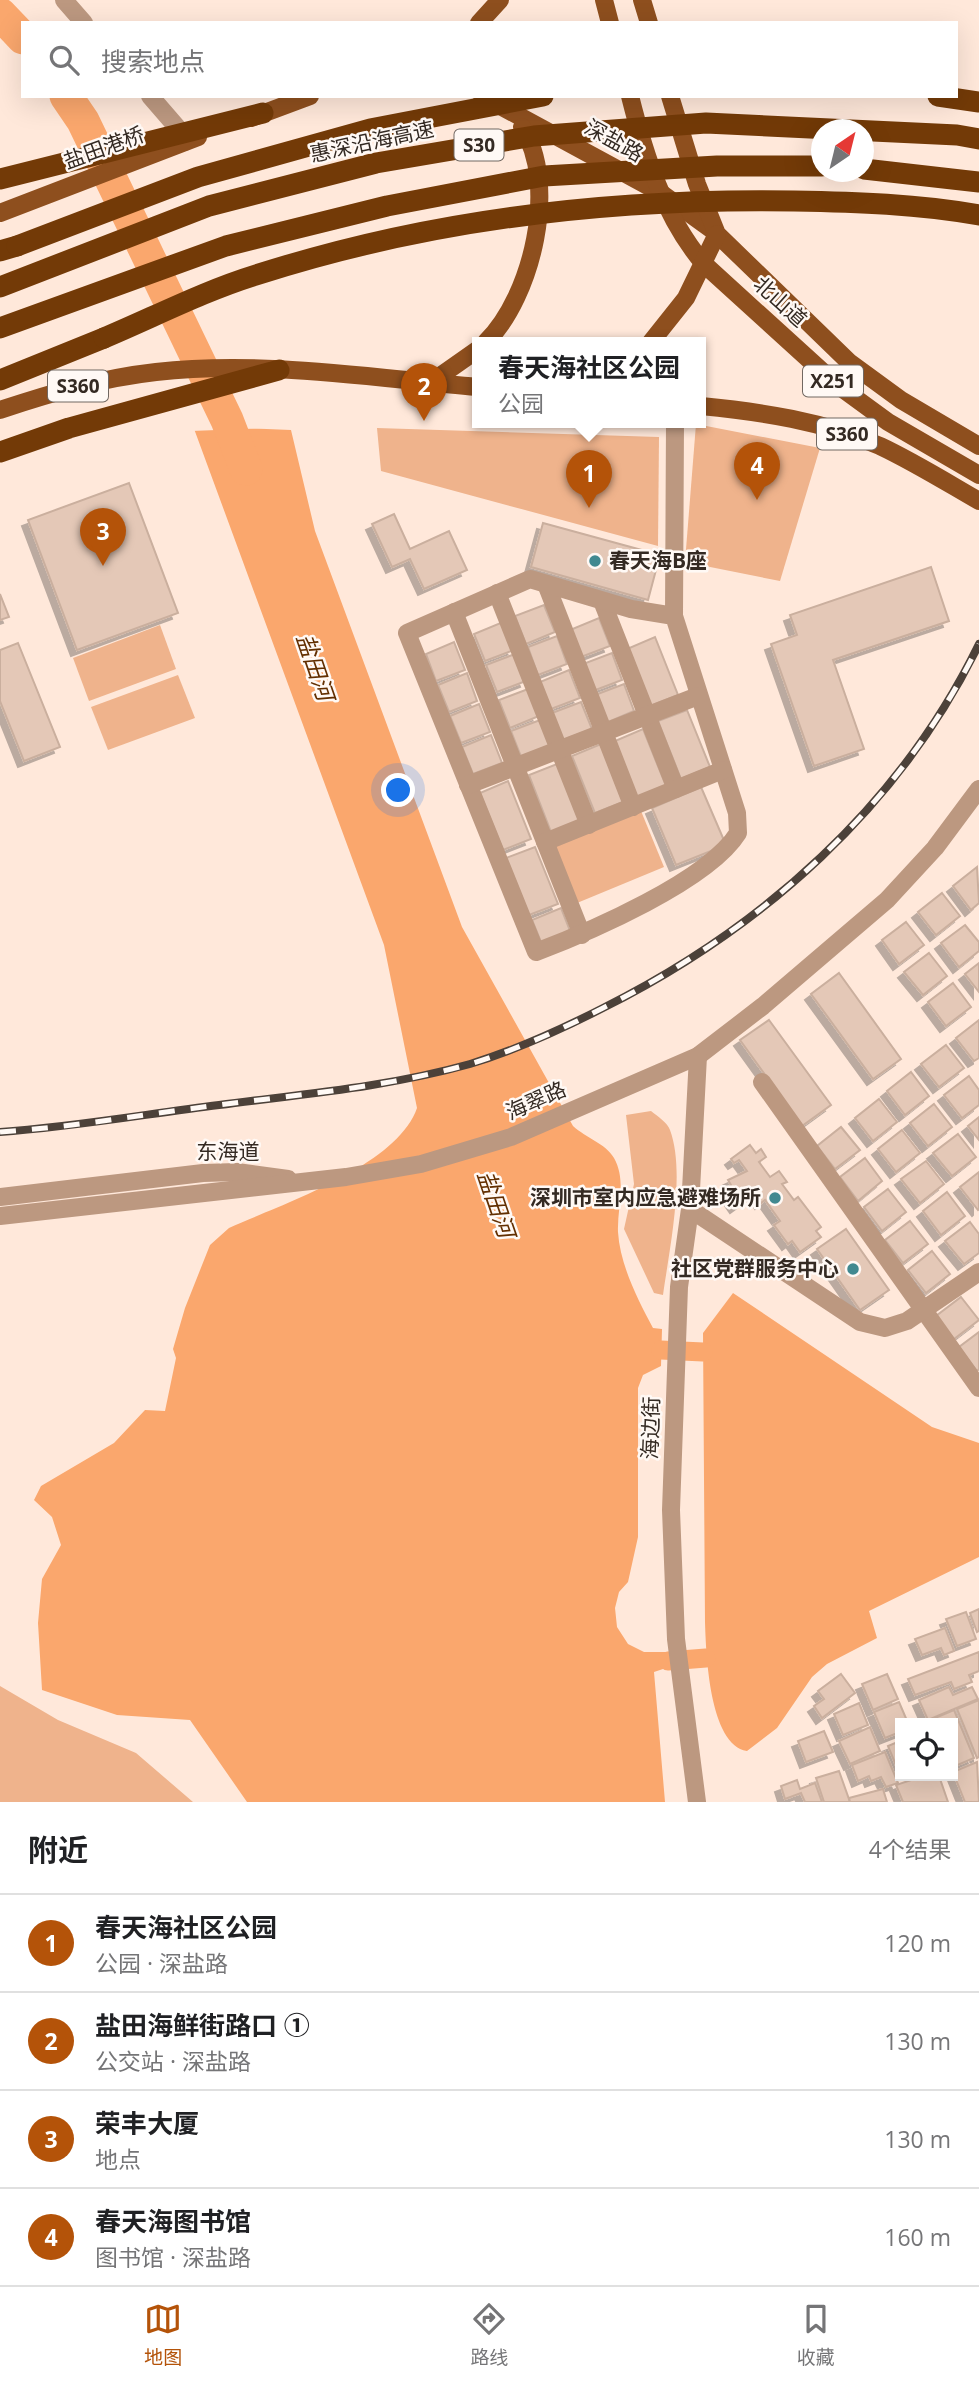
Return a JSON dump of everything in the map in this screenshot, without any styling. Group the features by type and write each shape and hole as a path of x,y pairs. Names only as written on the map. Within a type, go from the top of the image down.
{"highway":[{"path":"8,248 198,177 370,130 533,98"},
{"path":"952,98 979,102"},
{"path":"0,179 132,145 180,141 263,113"},
{"name":"惠深沿海高速","path":"0,287 209,206 376,163 534,136 706,123 945,134 979,139"},
{"name":"S30","path":"0,328 226,246 400,204 544,176 717,166 811,166"},
{"path":"874,170 979,182"},
{"path":"0,380 253,275 397,235 549,211 718,200 828,202 953,210 979,215"},
{"path":"0,452 168,399 279,370"}],"main road":[{"path":"481,21 500,0"},
{"path":"604,0 609,21"},
{"path":"642,0 648,21"},
{"path":"263,113 304,98"},
{"name":"深盐路","path":"486,98 661,193 717,234"},
{"name":"北山道","path":"630,98 661,193 685,242 705,264 836,384 888,422 976,473"},
{"name":"北山道","path":"671,98 697,184 717,234 849,362 901,400 979,446"},
{"path":"490,337 520,293 531,259 537,216 537,172 532,149 526,133 506,107"},
{"name":"盐田港桥","path":"0,213 180,141"},
{"path":"655,337 686,298 705,264 717,234"},
{"path":"416,382 440,376 472,354"},
{"name":"S360","path":"0,410 74,387 159,371 279,370 472,387"},
{"name":"S360","path":"706,407 774,415 833,429 879,446 979,501"},
{"path":"879,446 976,473"}],"street":[{"path":"64,0 82,21"},
{"path":"151,98 180,141"},
{"path":"674,616 631,609 530,579 407,633 536,952 582,935 681,881 732,842 738,833 737,813 674,616 675,428"},
{"path":"546,584 633,807"},
{"path":"497,593 589,825"},
{"path":"602,601 676,789"},
{"path":"454,612 582,935"},
{"path":"468,785 698,695"},
{"path":"545,842 723,770"},
{"name":"海翠路","path":"0,1216 302,1183 421,1164 511,1138 596,1098 698,1056 763,1006 887,900 976,803"},
{"name":"海边街","path":"697,1802 676,1639 671,1510 679,1287 690,1209 698,1056"},
{"path":"762,1082 979,1388"},
{"name":"东海道","path":"0,1196 154,1178 237,1172 271,1175 302,1183"},
{"path":"690,1209 860,1322 885,1328 906,1321 979,1272"}],"shaded area":[{"path":"706,426 820,448 780,581 685,562 696,428"},
{"path":"377,428 659,437 658,546 381,471"},
{"path":"160,625 176,669 89,701 73,658"},
{"path":"178,675 195,718 108,750 91,707"},
{"path":"641,811 664,867 577,903 554,847"},
{"path":"651,1111 669,1127 675,1148 675,1212 663,1295 654,1293 624,1229 634,1184 626,1115"},
{"path":"0,1686 58,1720 136,1753 193,1802 0,1802"}],"water":[{"path":"193,426 291,430 315,531 462,927 573,1126 606,1148 618,1167 621,1185 618,1232 622,1257 653,1328 662,1329 661,1366 643,1375 638,1388 638,1537 628,1582 619,1592 615,1608 617,1627 628,1644 644,1652 667,1652 669,1667 654,1672 665,1802 247,1802 190,1720 117,1715 42,1690 38,1623 42,1579 61,1545 52,1517 34,1500 41,1486 114,1443 145,1410 165,1411 176,1358 173,1349 185,1308 210,1245 229,1228 307,1195 363,1165 387,1148 405,1129 417,1108 384,945"},
{"path":"733,1293 932,1427 979,1443 979,1557 869,1611 877,1638 827,1664 812,1677 777,1728 747,1751 734,1745 717,1716 709,1675 705,1622 703,1333"}],"pier":[{"path":"193,423 293,427 191,431 190,426"}],"building":[{"path":"129,483 178,613 77,650 28,520"},
{"path":"394,514 410,549 449,531 467,570 424,589 410,559 392,567 372,524"},
{"name":"春天海B座","path":"543,523 660,555 648,600 531,567"},
{"path":"931,567 949,621 833,660 864,749 814,766 771,644 797,635 790,615"},
{"path":"0,594 9,617 0,620"},
{"path":"544,605 555,632 526,644 515,616"},
{"path":"599,618 610,646 581,657 570,630"},
{"path":"503,622 514,650 485,661 474,634"},
{"path":"557,636 567,664 538,675 528,647"},
{"path":"655,637 678,695 650,706 627,649"},
{"path":"454,642 465,670 436,681 426,654"},
{"path":"18,643 60,747 24,761 0,701 0,650"},
{"path":"612,653 622,680 593,691 583,664"},
{"path":"515,654 526,681 497,692 486,665"},
{"path":"569,670 580,698 551,709 540,682"},
{"path":"467,673 477,701 449,712 438,685"},
{"path":"624,684 634,711 606,723 595,695"},
{"path":"528,689 539,716 510,728 499,700"},
{"path":"581,702 592,729 563,740 552,713"},
{"path":"479,704 490,732 461,743 450,716"},
{"path":"687,710 710,767 681,779 658,721"},
{"path":"540,720 551,747 522,759 511,731"},
{"path":"643,729 666,786 637,798 615,741"},
{"path":"491,735 502,763 473,774 462,747"},
{"path":"601,744 623,802 595,813 572,756"},
{"path":"557,764 580,821 551,832 529,775"},
{"path":"508,781 531,839 503,850 480,793"},
{"path":"701,787 726,845 676,865 652,808"},
{"path":"535,847 558,904 529,915 506,858"},
{"path":"977,867 979,903 971,910 953,886"},
{"path":"942,893 960,916 936,935 918,912"},
{"path":"561,908 572,936 543,947 532,920"},
{"path":"906,922 924,945 899,964 882,940"},
{"path":"965,925 979,942 979,951 959,967 941,943"},
{"path":"929,953 947,976 923,995 904,972"},
{"path":"979,963 979,992 965,974"},
{"path":"839,973 901,1059 873,1079 811,994"},
{"path":"953,983 971,1007 946,1026 928,1002"},
{"path":"769,1020 831,1105 802,1126 740,1040"},
{"path":"979,1020 979,1058 974,1061 956,1038"},
{"path":"946,1045 964,1068 939,1087 921,1064"},
{"path":"911,1072 929,1096 905,1115 887,1091"},
{"path":"969,1076 979,1090 979,1105 962,1118 944,1095"},
{"path":"879,1099 897,1122 873,1141 855,1118"},
{"path":"934,1104 952,1127 928,1146 910,1123"},
{"path":"979,1117 979,1140 968,1126"},
{"path":"841,1127 860,1150 835,1169 817,1146"},
{"path":"902,1130 920,1153 896,1172 878,1149"},
{"path":"958,1134 976,1157 952,1176 933,1153"},
{"name":"深圳市室内应急避难场所","path":"750,1145 756,1153 761,1149 766,1157 759,1162 770,1177 779,1171 787,1182 782,1184 794,1200 798,1197 821,1227 816,1231 821,1237 800,1252 792,1241 788,1244 774,1225 780,1221 765,1200 761,1203 754,1194 736,1207 724,1190 731,1185 728,1180 747,1171 739,1160 734,1163 731,1159"},
{"path":"865,1158 882,1181 858,1201 840,1177"},
{"path":"926,1161 944,1184 920,1203 901,1179"},
{"path":"979,1172 979,1209 978,1210 960,1187"},
{"path":"888,1189 906,1212 882,1231 864,1207"},
{"path":"947,1192 965,1216 941,1235 923,1211"},
{"path":"910,1221 928,1244 903,1263 885,1240"},
{"path":"970,1222 979,1234 979,1253 964,1264 945,1241"},
{"name":"社区党群服务中心","path":"846,1229 889,1290 860,1310 817,1249"},
{"path":"932,1251 950,1274 926,1293 908,1270"},
{"path":"961,1297 979,1320 954,1339 936,1316"},
{"path":"979,1332 979,1369 977,1371 959,1347"},
{"path":"979,1609 979,1631 977,1632 970,1613"},
{"path":"966,1612 976,1639 957,1646 946,1619"},
{"path":"945,1628 954,1651 944,1655 941,1648 922,1655 915,1639"},
{"path":"979,1652 979,1671 969,1675 972,1682 954,1689 951,1682 915,1695 908,1679"},
{"path":"841,1674 855,1693 822,1718 814,1706 824,1699 818,1691"},
{"path":"887,1674 898,1699 873,1710 862,1684"},
{"path":"949,1687 953,1695 972,1687 978,1699 933,1718 927,1718 919,1700"},
{"path":"979,1700 979,1757 977,1758 957,1709"},
{"path":"899,1702 906,1718 895,1718 895,1734 885,1738 874,1712"},
{"path":"859,1703 868,1725 843,1735 834,1714"},
{"path":"954,1710 957,1718 935,1718"},
{"path":"958,1720 974,1758 958,1765"},
{"path":"870,1727 880,1751 850,1764 839,1741"},
{"path":"824,1731 833,1752 806,1762 798,1741"},
{"path":"895,1743 895,1763 888,1746"},
{"path":"885,1752 898,1783 886,1787 881,1777 871,1781 869,1776 858,1781 852,1765"},
{"path":"977,1762 979,1802 965,1802 957,1781 958,1770"},
{"path":"839,1771 850,1802 824,1802 816,1778"},
{"path":"797,1780 800,1789 815,1783 822,1802 805,1802 801,1793 785,1799 781,1786"},
{"path":"908,1781 941,1781 948,1802 903,1802 896,1785"},
{"path":"883,1789 887,1802 850,1802 849,1798"}],"waterway":[{"name":"盐田河","path":"0,14 21,36"},
{"name":"盐田河","path":"67,98 83,121 227,420 246,469"},
{"path":"661,1350 703,1352"},
{"path":"668,1661 706,1658"}],"railway":[{"path":"0,1132 82,1124 408,1079 470,1064 538,1039 587,1016 662,976 718,940 771,900 821,857 868,809 909,758 947,703 979,644"}],"place":[{"name":"盐田海鲜街路口 ①","path":"424,421"},
{"name":"春天海图书馆","path":"757,500"},
{"name":"春天海社区公园","path":"589,508"},
{"name":"春天海B座","path":"595,561"},
{"name":"荣丰大厦","path":"103,566"},
{"name":"深圳市室内应急避难场所","path":"775,1198"},
{"name":"社区党群服务中心","path":"853,1269"}]}
